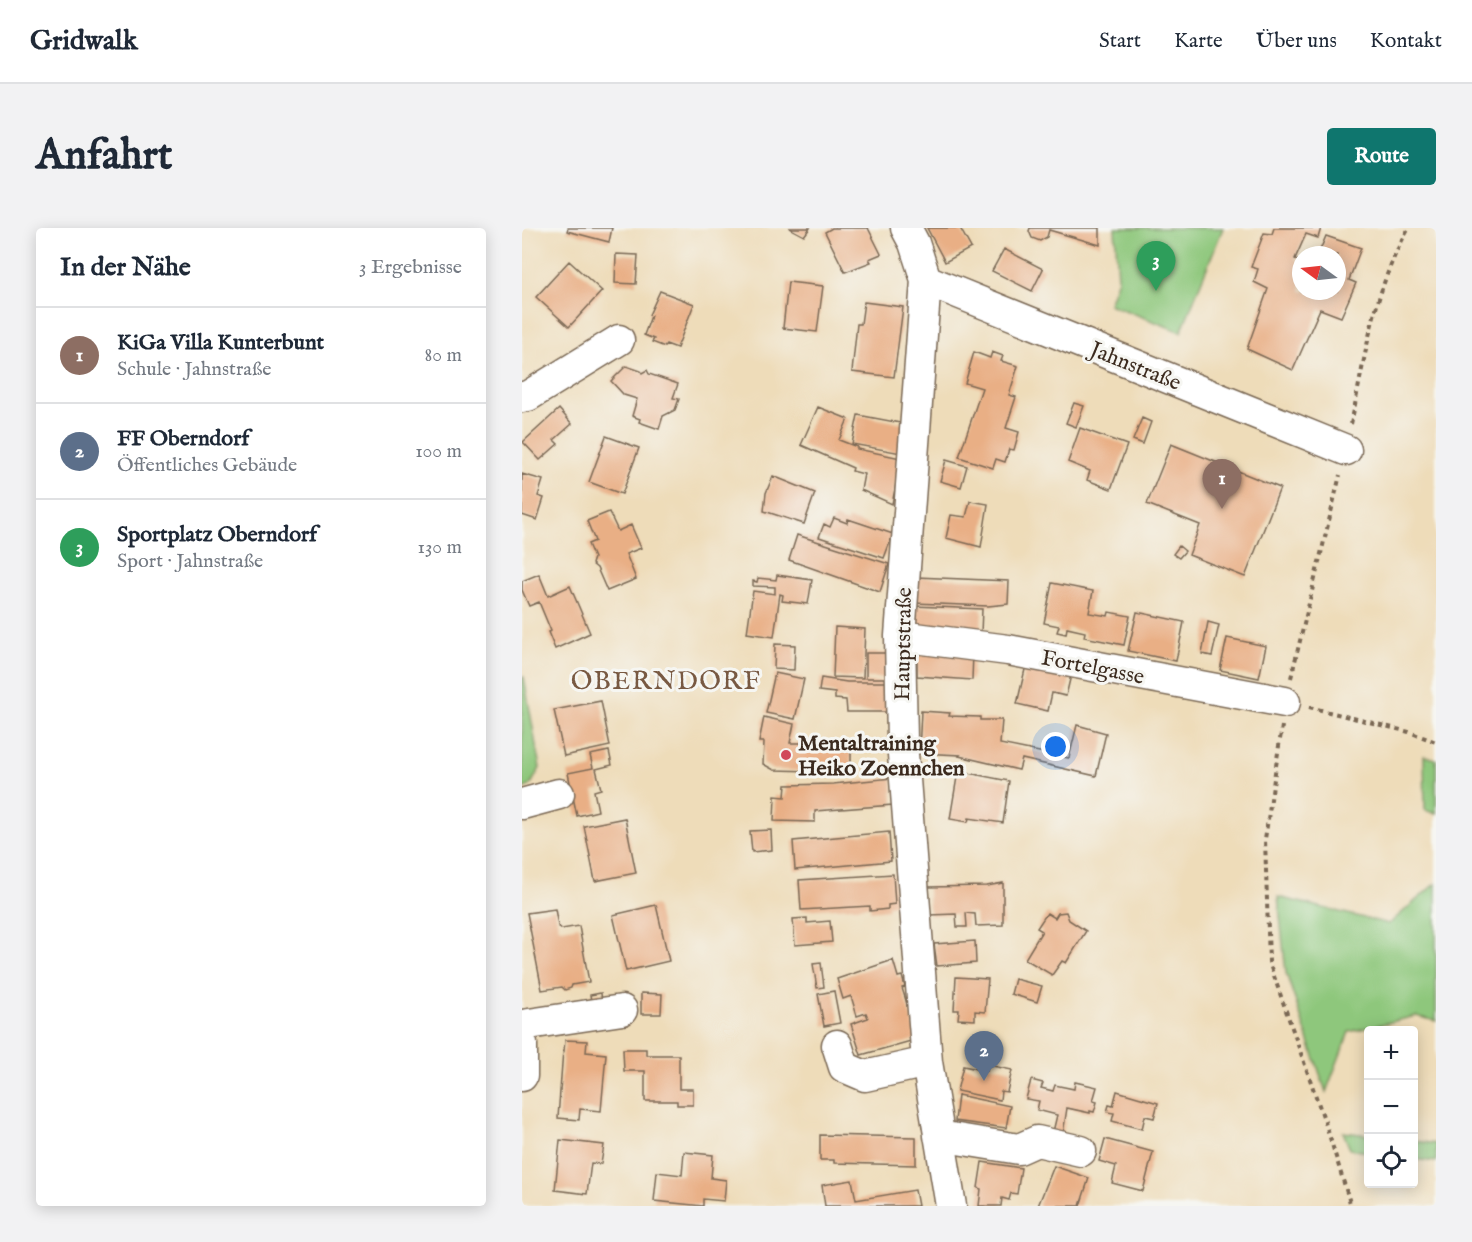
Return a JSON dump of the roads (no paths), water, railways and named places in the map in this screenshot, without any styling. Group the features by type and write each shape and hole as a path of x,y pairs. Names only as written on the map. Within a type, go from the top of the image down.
{"street":[{"name":"Hauptstraße","path":"906,228 914,243 926,280 900,636 902,741 927,1062 951,1206"},
{"name":"Jahnstraße","path":"926,280 1346,450"},
{"path":"522,397 528,396 620,340"},
{"name":"Fortelgasse","path":"900,636 1008,650 1285,702"},
{"path":"522,804 559,794"},
{"path":"522,1025 622,1010"},
{"path":"522,1044 522,1076"},
{"path":"837,1045 844,1066 865,1076 927,1062"},
{"path":"939,1136 1019,1149 1037,1141 1081,1151"}],"place":[{"name":"Sportplatz Oberndorf","path":"1156,291"},
{"name":"KiGa Villa Kunterbunt","path":"1222,509"},
{"name":"Mentaltraining Heiko Zoennchen","path":"786,755"},
{"name":"FF Oberndorf","path":"984,1081"}],"district":[{"name":"OBERNDORF","path":"666,680"}]}
